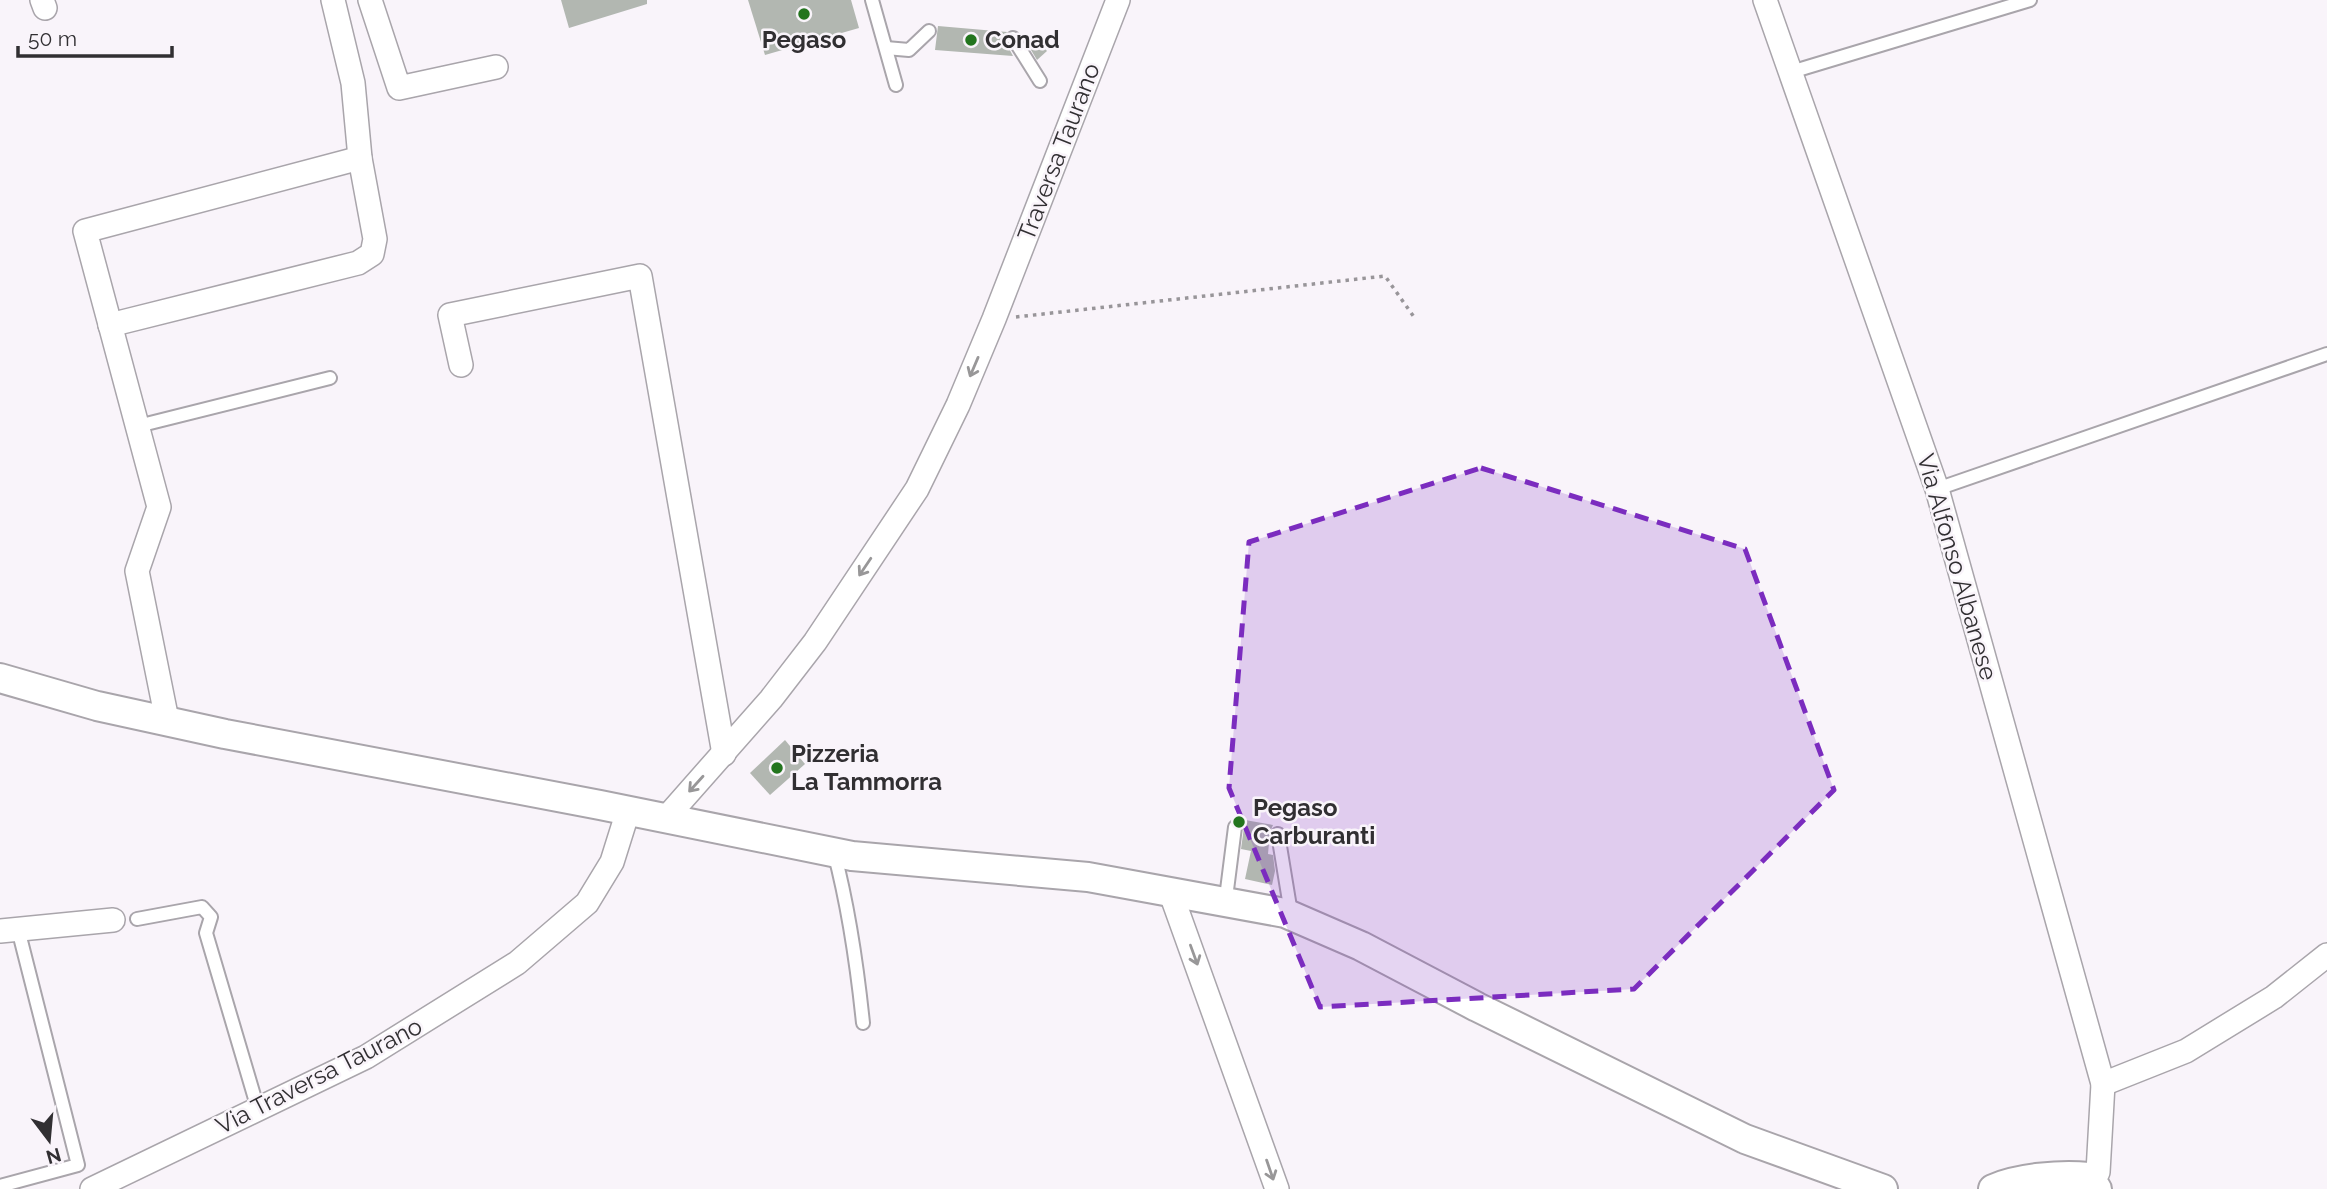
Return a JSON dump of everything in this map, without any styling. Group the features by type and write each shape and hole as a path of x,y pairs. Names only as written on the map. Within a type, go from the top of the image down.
{"street":[{"path":"110,325 358,263 372,254 375,239 360,158 353,83 333,0"},
{"path":"370,0 399,88 496,67"},
{"name":"Traversa Taurano","path":"666,818 771,699 815,642 917,489 958,405 997,312 1118,0"},
{"name":"Via Alfonso Albanese","path":"1765,0 1937,489 2103,1084 2100,1145 2087,1182"},
{"path":"167,720 137,571 159,507 85,230 360,158"},
{"path":"461,365 450,315 640,276 724,754"},
{"path":"0,678 97,706 225,734 666,818 737,824 852,856 1088,877 1291,916 1361,946 1477,1007 1745,1139 1883,1189"},
{"name":"Via Traversa Taurano","path":"92,1189 366,1057 517,963 587,902 612,862 628,811"},
{"path":"1170,891 1277,1189"},
{"path":"9,930 113,920"},
{"path":"2103,1084 2186,1051 2274,997 2327,955"},
{"path":"1993,1189 2004,1184 2087,1182"}],"lane":[{"path":"872,0 896,85"},
{"path":"1791,72 2030,0"},
{"path":"886,48 909,50 929,32"},
{"path":"1013,38 1040,81"},
{"path":"1937,489 2327,354"},
{"path":"138,426 330,378"},
{"path":"1220,901 1227,890 1235,827"},
{"path":"1278,834 1291,916"},
{"path":"834,852 847,902 863,1023"},
{"path":"137,919 202,907 211,917 206,933 258,1109"},
{"path":"0,1186 78,1165 9,930"}],"path":[{"path":"997,312 1385,276 1414,317"}],"highlighted area":[{"path":"1481,468 1745,549 1834,790 1634,989 1320,1007 1229,788 1249,542"}],"building":[{"path":"561,0 647,0 647,4 569,28"},
{"name":"Pegaso","path":"748,0 851,0 859,28 765,55"},
{"path":"938,26 1007,32 1004,39 1013,56 935,50"},
{"path":"1035,38 1047,51 1037,60 1028,45"},
{"name":"Pizzeria La Tammorra","path":"785,740 805,764 770,795 750,773"},
{"path":"1245,820 1273,825 1268,854 1273,855 1275,871 1272,885 1245,879 1251,851 1241,849"}],"place":[{"name":"Pegaso","path":"804,14"},
{"name":"Conad","path":"971,40"},
{"name":"Pizzeria La Tammorra","path":"777,768"},
{"name":"Pegaso Carburanti","path":"1239,822"}]}
